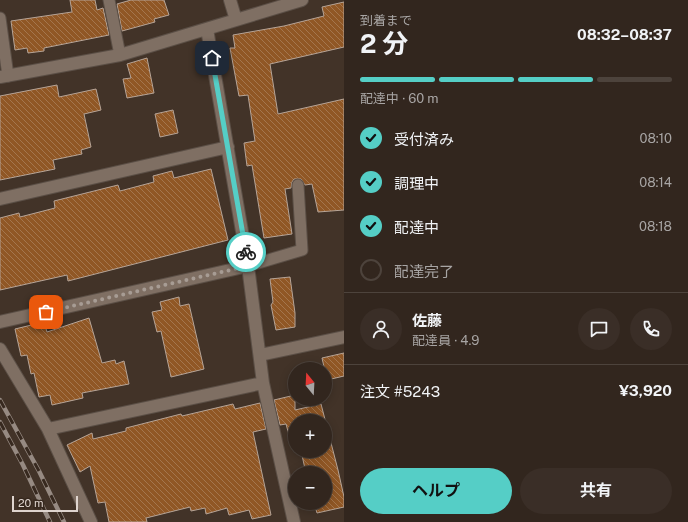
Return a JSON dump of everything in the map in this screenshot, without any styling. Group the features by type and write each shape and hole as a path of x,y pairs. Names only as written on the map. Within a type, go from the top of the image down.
{"street":[{"path":"230,0 236,20"},
{"path":"4,76 120,56 302,0"},
{"path":"207,29 248,266 263,383 294,522"},
{"path":"0,199 228,147"},
{"path":"0,322 248,266"},
{"path":"260,356 344,337"},
{"path":"0,349 48,429 91,522"},
{"path":"48,429 263,383"}],"lane":[{"path":"109,0 120,56"},
{"path":"0,18 4,76"},
{"path":"248,266 302,250 298,185"}],"building":[{"path":"70,0 95,0 97,10 103,8 109,35 44,48 44,51 28,53 27,48 15,50 11,21 72,12"},
{"path":"131,0 164,0 169,15 154,19 155,22 122,31 117,4"},
{"path":"344,2 344,47 270,64 278,114 344,99 344,210 318,212 312,184 305,185 301,179 294,179 291,188 285,189 292,234 264,238 252,165 247,166 244,143 255,141 248,95 239,96 230,48 235,48 233,35 284,26 324,16 322,7"},
{"path":"147,58 154,93 127,98 123,79 131,78 127,64"},
{"path":"57,85 59,97 96,89 101,110 84,114 91,147 81,150 82,154 53,160 55,169 0,180 0,96"},
{"path":"173,110 178,133 160,137 155,114"},
{"path":"211,169 228,240 68,281 67,275 0,290 0,218 19,213 20,217 55,208 54,201 118,185 120,191 154,182 153,176 172,171 174,178"},
{"path":"290,277 295,313 295,327 276,330 271,305 273,302 270,279"},
{"path":"179,297 180,306 189,304 204,369 171,377 161,331 157,332 152,312 162,310 160,302"},
{"path":"89,318 102,363 115,360 116,364 124,361 129,384 82,393 83,398 52,405 50,395 39,397 34,373 31,374 27,355 21,356 15,329 44,322 47,332"},
{"path":"344,353 344,376 332,379 332,362 323,362 322,358"},
{"path":"288,397 288,406 295,406 295,410 312,406 322,406 324,414 288,414 288,431 286,424 280,425 274,400"},
{"path":"260,403 266,429 253,432 271,515 252,519 249,510 229,515 227,508 206,514 205,508 191,511 190,507 146,518 147,522 109,522 105,502 98,503 90,466 80,472 67,445 92,433 93,439 126,431 126,428 181,414 182,416 233,404 235,409"},
{"path":"332,447 344,497 344,507 332,510 332,466 304,466 303,458 332,458"},
{"path":"316,510 330,510 317,513"}],"railway":[{"path":"0,400 39,471 64,522"},
{"path":"0,422 23,465 50,522"}],"way so far":[{"path":"46,312 248,266 246,252"}],"route":[{"path":"212,58 246,252"}]}
